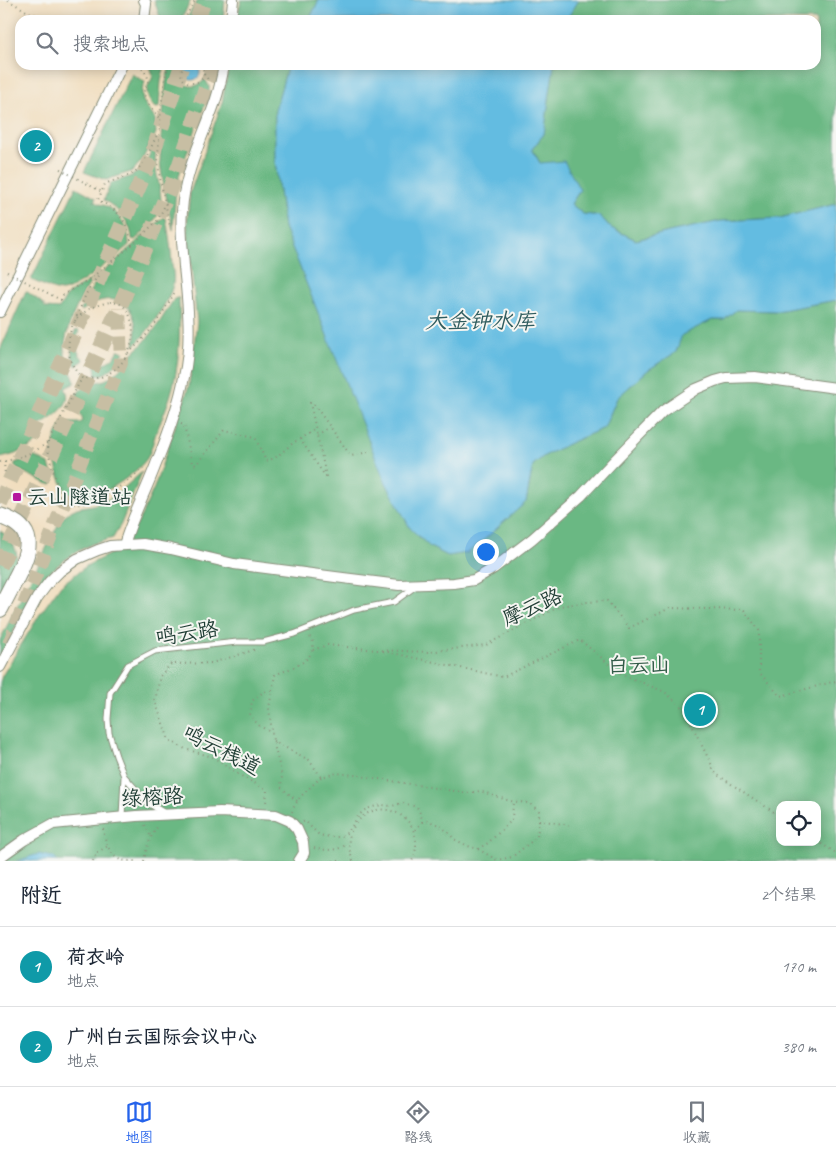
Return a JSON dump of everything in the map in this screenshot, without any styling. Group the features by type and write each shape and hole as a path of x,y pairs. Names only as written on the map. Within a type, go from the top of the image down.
{"highway":[{"path":"0,516 14,522 23,529 28,539 28,546 27,556 0,609"}],"street":[{"path":"144,0 146,4 145,15"},
{"path":"232,15 233,0"},
{"path":"0,312 120,70"},
{"path":"124,545 129,526 156,464 172,420 185,376 188,331 182,210 185,188 192,162 216,100 223,70"},
{"path":"0,666 37,598 48,582 77,559 110,546 143,544 234,564 399,585 454,583 474,580 494,568 532,539 581,496 664,411 696,389 726,378 755,377 836,388"},
{"name":"绿榕路","path":"0,858 24,840 53,824 122,817 220,812 276,815 292,823"},
{"path":"292,823 304,842 304,853 299,861"}],"lane":[{"name":"鸣云路","path":"167,815 148,804 140,792 124,776 109,733 110,693 128,665 156,651 237,642 263,642 294,634 354,610 394,602 418,584"},
{"path":"122,817 124,776"}],"path":[{"path":"8,0 37,15"},
{"path":"187,15 196,0"},
{"path":"143,70 149,81 144,90 144,95 160,120"},
{"path":"167,70 158,144 159,172 171,231"},
{"path":"182,70 182,78 192,84 202,80 204,70"},
{"path":"204,74 212,87"},
{"path":"132,245 126,224 121,216 98,200 105,184 133,173 139,168 159,131"},
{"path":"60,169 102,192"},
{"path":"7,272 61,300 69,291 91,278 132,245 158,220 166,204"},
{"path":"101,270 86,294 70,338 69,353 71,361 82,378 90,379 104,376 116,368 128,353 147,336 180,284"},
{"path":"74,323 80,316 102,303 118,303 126,309 132,324 133,334 128,353"},
{"path":"0,462 30,454 48,442 82,378"},
{"path":"300,439 326,476 310,403 313,402 351,456 368,452"},
{"path":"172,420 184,425 192,463 196,465 224,430 255,437 266,462 316,429"},
{"path":"317,435 330,427"},
{"path":"48,442 51,464 57,484 68,502 75,504 94,500 116,490 147,465"},
{"path":"4,461 6,476"},
{"path":"50,500 62,494"},
{"name":"摩云路","path":"313,650 327,645 376,650 428,652 486,646 560,606 607,601 629,628 670,608 744,610 758,630 759,672 780,696 836,681"},
{"path":"294,634 306,635 312,638 313,650 307,660 275,675 269,708 273,741 282,776 281,787 297,801"},
{"path":"376,650 503,677 580,640 622,674 666,692 684,709 716,774 776,813"},
{"name":"鸣云栈道","path":"263,642 253,651 212,663 171,664 160,676 155,701 169,740 185,749 213,757 266,790 265,814"},
{"path":"272,690 263,692 252,701 250,715 258,725 272,732"},
{"path":"273,741 309,760 321,778"},
{"path":"414,831 422,822 439,824 454,839 497,860 512,857 537,837 539,811 529,803 513,801 480,791 467,793 337,773 321,778 300,796 294,807 292,823 306,821 319,835 330,837 340,837 348,832 365,810 382,805 392,806 403,803 416,807 421,815 422,822"},
{"path":"478,850 488,844 512,820 513,801"},
{"path":"353,861 348,843 351,829 358,820 368,813 390,810 409,822 414,831 417,842 416,853 412,861"},
{"path":"144,861 154,830 167,815"},
{"path":"102,819 104,835 113,855 122,860 137,861"},
{"path":"539,820 569,825"},
{"path":"304,842 310,847 320,850 344,847 348,843"},
{"path":"821,844 836,853"},
{"path":"94,861 96,853 108,846"},
{"path":"334,861 343,861"}],"green space":[{"path":"154,0 191,0 184,15 159,15"},
{"path":"198,0 225,0 224,15 189,15"},
{"path":"241,0 319,0 312,15 238,15"},
{"path":"579,0 836,0 836,204 780,218 721,221 636,240 611,228 600,216 583,214 571,204 580,190 540,163 532,149 544,134 553,70 821,70 821,15 569,15"},
{"path":"151,70 164,70 158,108 154,107 147,94 152,74"},
{"path":"169,70 179,70 180,79 183,83 196,86 205,79 209,86 209,93 176,187 173,230 160,162 166,82"},
{"name":"白云山","path":"228,70 287,70 275,110 275,161 284,227 326,332 410,528 430,547 448,556 467,553 526,502 533,465 544,456 604,428 617,398 648,370 676,352 681,335 712,320 724,320 736,310 777,311 836,300 836,861 58,861 53,857 0,861 0,683 2,676 40,614 61,585 88,565 112,553 137,525 154,488 189,386 197,322 187,224 190,193 222,103"},
{"path":"132,74 145,82 142,90 143,101 155,119 156,133 142,160 133,171 106,180 84,172"},
{"path":"156,140 155,164 161,196 160,208 154,221 135,240 132,239 129,227 123,216 104,200 111,183 132,176 141,169"},
{"path":"76,187 96,198 94,201 111,209 121,219 127,231 129,245 85,280 67,290 61,291 31,280"},
{"path":"164,217 166,218 170,242 173,284 157,317 134,346 135,322 127,306 113,300 105,300 81,310 90,291 102,273"},
{"path":"91,280 81,298 68,330 65,351 67,364 75,383 65,388 67,401 59,412 36,428 41,432 40,440 21,452 0,458 0,350 26,291 46,308 59,309 68,294"},
{"path":"179,298 179,338 176,374 170,397 149,455 138,469 114,486 88,499 74,498 68,494 60,479 55,461 54,446 62,425 83,421 75,401 78,393 87,386 113,375 150,335 174,299"},
{"path":"76,330 79,331 76,339 77,350 84,360 76,366 72,348"},
{"path":"119,350 124,352 116,364 105,373 96,376 95,364 109,361"},
{"path":"35,457 49,464 54,482 48,484 17,469 15,463"},
{"path":"142,472 121,524 113,538 92,544 76,552 46,575 0,656 0,640 59,523 65,515 77,508 109,499"},
{"path":"0,531 14,545 17,560 13,572 0,593"}],"water":[{"path":"319,0 579,0 569,15 312,15"},
{"path":"184,70 200,70 200,75 195,80 189,80 184,75"},
{"name":"大金钟水库","path":"287,70 553,70 544,134 532,149 540,163 564,161 580,190 571,204 583,214 600,216 611,228 636,240 721,221 780,218 836,204 836,300 777,311 736,310 724,320 712,320 682,335 676,352 648,370 617,398 604,428 544,456 533,465 526,502 467,553 448,556 430,547 410,528 384,479 284,227 275,161 275,110"},
{"path":"38,854 53,857 58,861 17,861"}],"tunnel":[{"path":"199,15 204,0"},
{"path":"0,503 151,158 180,70"},
{"path":"0,566 119,308 179,167 212,70"},
{"path":"9,644 121,363 119,308"}],"place":[{"name":"广州白云国际会议中心","path":"36,146"},
{"name":"云山隧道站","path":"17,497"},
{"name":"荷衣岭","path":"700,710"}]}
